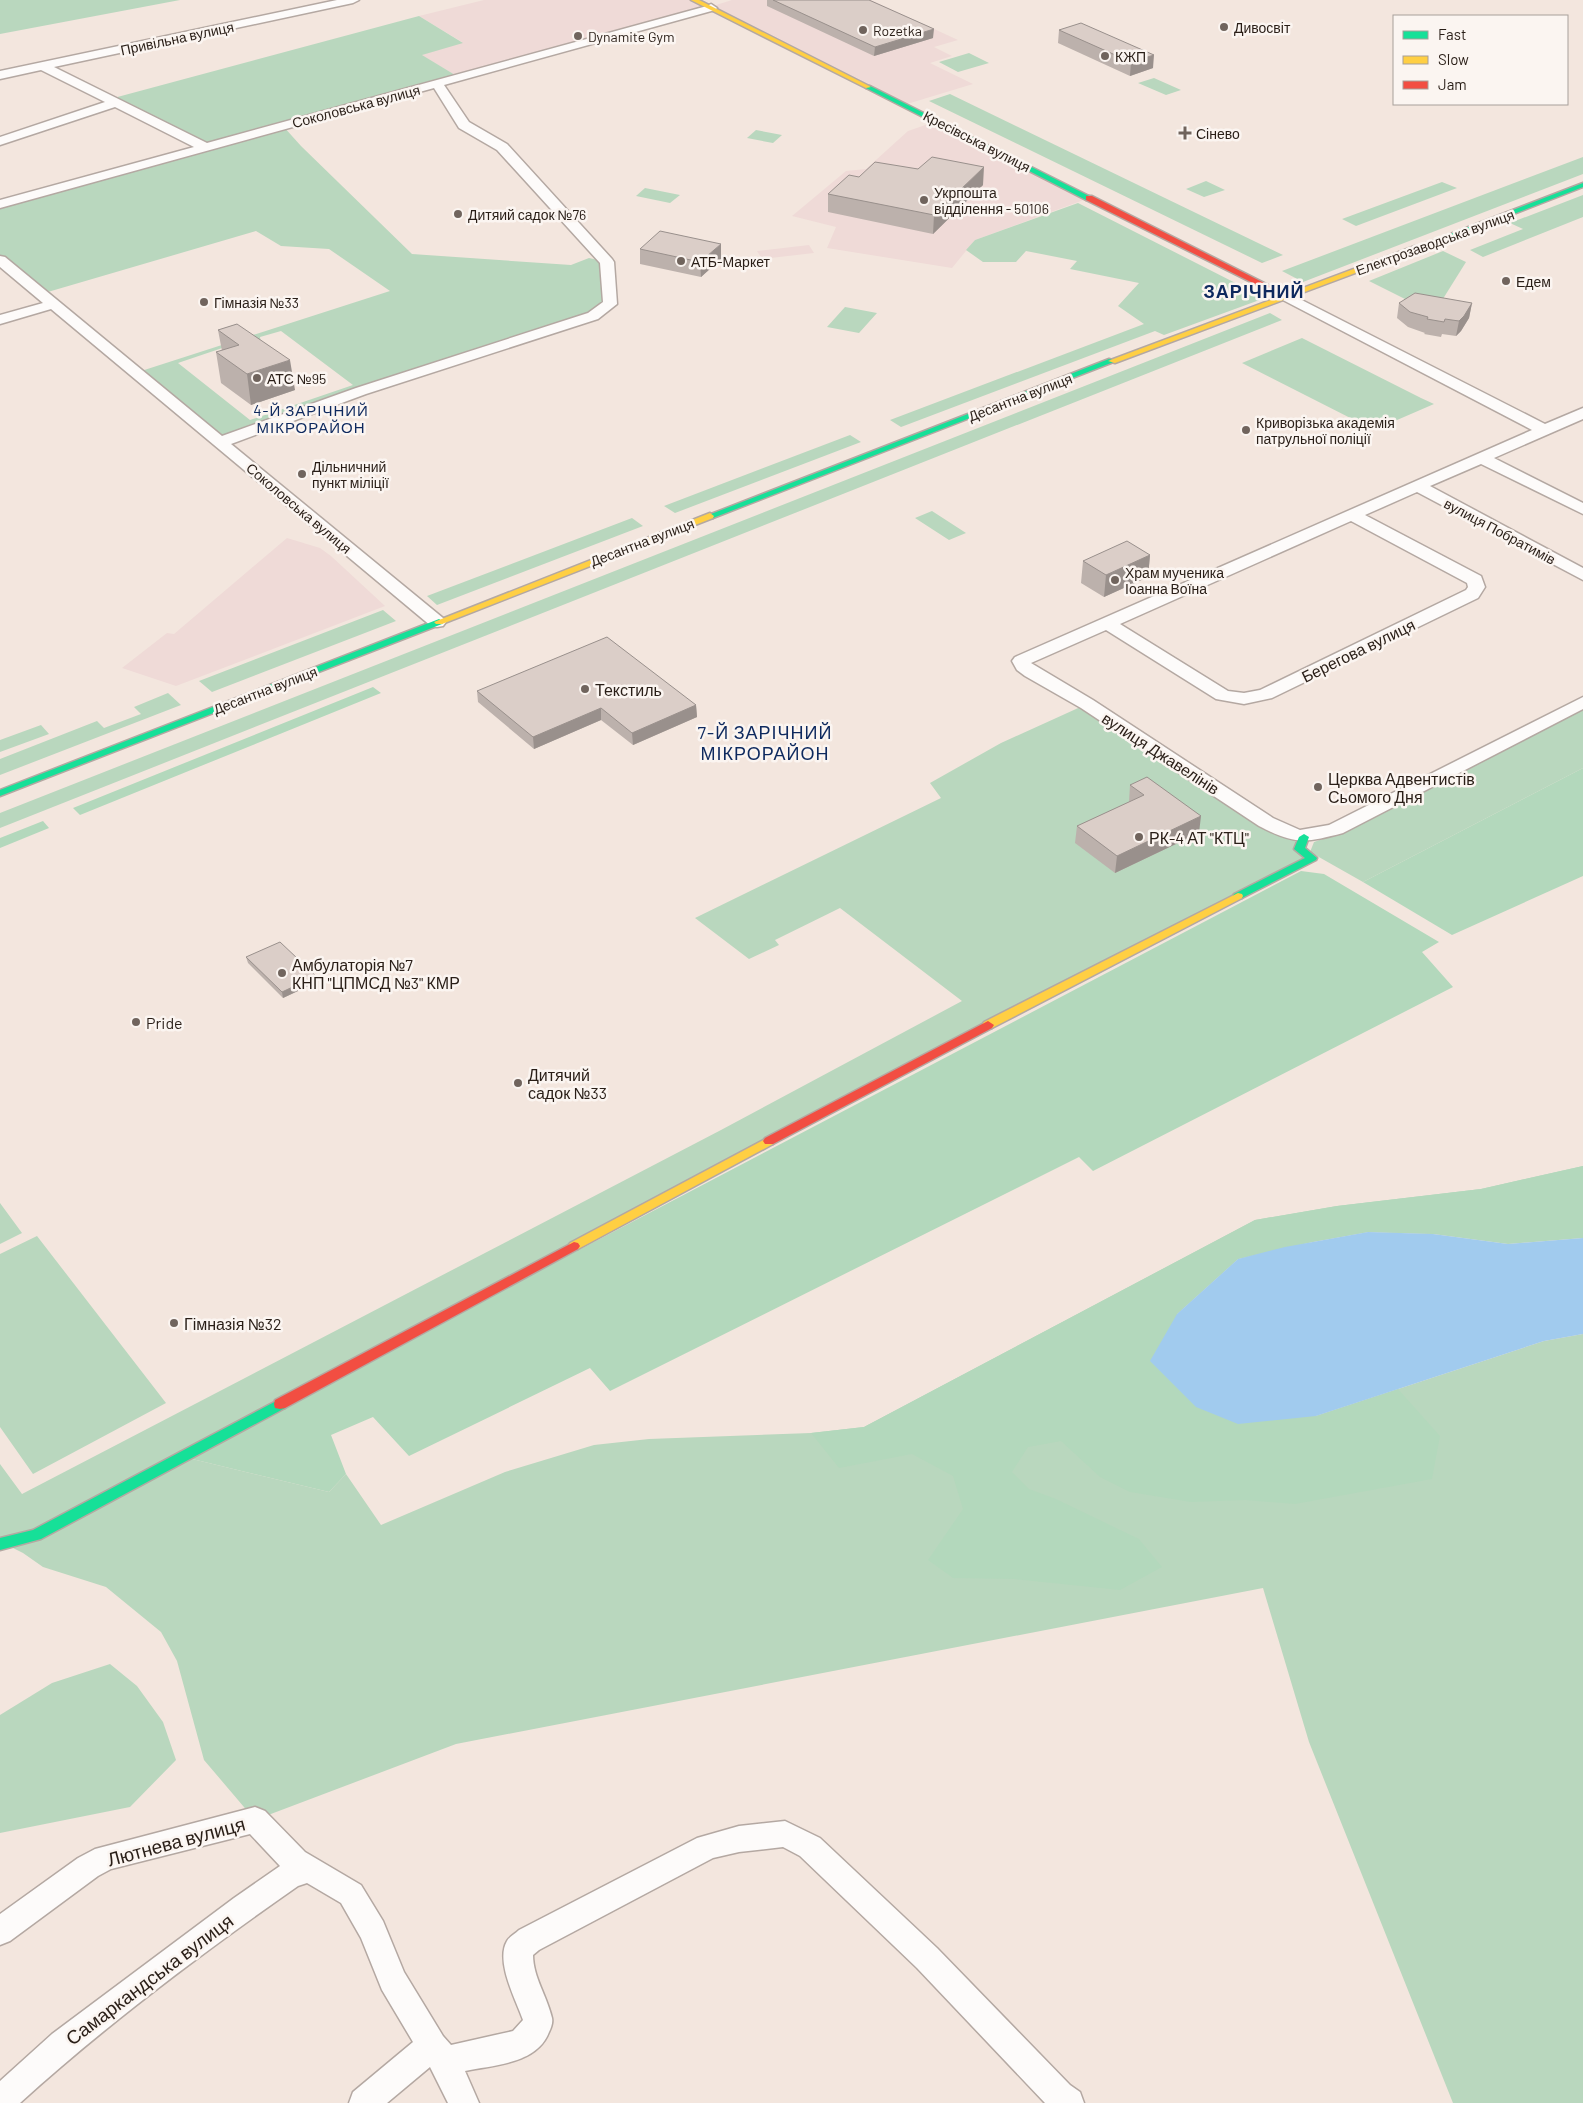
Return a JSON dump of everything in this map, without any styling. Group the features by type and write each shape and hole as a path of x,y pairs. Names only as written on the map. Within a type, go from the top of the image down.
{"street":[{"name":"Привільна вулиця","path":"0,75 353,0"},
{"name":"Соколовська вулиця","path":"0,204 436,84 705,3"},
{"name":"Кресівська вулиця","path":"705,3 1286,296"},
{"path":"42,66 205,147"},
{"path":"220,442 360,391 593,316 610,304 608,262 502,147 464,125 436,84"},
{"path":"0,141 117,102"},
{"name":"Електрозаводська вулиця","path":"1286,296 1583,185"},
{"name":"Соколовська вулиця","path":"0,260 437,622"},
{"path":"1286,296 1545,430"},
{"name":"Десантна вулиця","path":"0,793 816,474 1286,296"},
{"path":"0,320 53,304"},
{"path":"1107,623 1583,413"},
{"path":"1481,458 1583,509"},
{"name":"вулиця Побратимів","path":"1416,486 1583,575"},
{"name":"Берегова вулиця","path":"1107,623 1222,695 1235,700 1248,700 1266,694 1472,594 1477,587 1475,580 1352,515"},
{"name":"вулиця Джавелінів","path":"1107,623 1021,661 1023,666 1087,704 1266,822 1288,834 1304,837"},
{"path":"0,1544 36,1535 54,1526 850,1097 1164,933 1301,865 1312,858 1300,849 1304,837 1336,829 1583,702"},
{"name":"Лютнева вулиця","path":"0,1931 88,1867 105,1858 255,1820 295,1861 307,1870"},
{"path":"364,2103 438,2054 521,2044 534,2032 538,2020 518,1966 518,1949 529,1940 707,1847 739,1839 785,1834 810,1847 824,1860 927,1958 1059,2096 1069,2103"},
{"path":"307,1870 351,1894 362,1909 393,1980 438,2054 464,2103"},
{"name":"Самаркандська вулиця","path":"0,2101 63,2044 236,1913 290,1875 307,1870"}],"shaded area":[{"path":"484,0 694,0 711,8 460,78 421,55 462,42 419,16"},
{"path":"732,0 871,0 958,40 934,47 952,56 930,63 973,84 907,104 713,6"},
{"path":"937,121 1089,198 975,240 952,268 827,248 836,227 792,216 846,171 866,169 908,131"},
{"path":"809,245 814,253 762,259 757,251"},
{"path":"287,538 320,548 385,606 176,686 122,668 167,633 174,634"}],"green space":[{"path":"0,0 180,0 0,34"},
{"path":"419,16 463,43 422,55 460,78 283,126 301,146 412,254 571,265 589,258 607,262 611,292 593,316 221,442 135,373 390,291 329,249 281,246 256,231 41,294 0,260 0,204 204,147 110,99","holes":["281,331 353,385 250,420 178,363 237,343 261,343 260,337"]},
{"path":"969,53 989,63 958,72 939,62"},
{"path":"1154,78 1181,90 1166,95 1138,83"},
{"path":"950,94 1283,255 1262,263 929,101"},
{"path":"756,130 782,135 773,143 747,138"},
{"path":"1583,157 1583,174 1303,282 1282,271"},
{"path":"1206,181 1225,190 1204,197 1186,189"},
{"path":"1442,182 1457,188 1356,226 1342,219"},
{"path":"645,188 680,195 670,203 636,196"},
{"path":"1583,195 1583,217 1483,257 1470,250 1523,229 1510,223"},
{"path":"1078,203 1265,298 1164,335 1155,331 901,427 890,420 1144,324 1118,306 1139,283 1070,269 1077,261 1026,251 1016,262 983,262 966,250 975,240"},
{"path":"1443,251 1466,262 1441,302 1409,301 1369,281"},
{"path":"845,307 877,313 859,333 827,327"},
{"path":"1270,313 1282,320 0,828 0,813"},
{"path":"1302,338 1434,404 1374,430 1242,363"},
{"path":"850,435 861,442 675,513 664,506"},
{"path":"932,511 966,533 949,540 915,518"},
{"path":"632,518 643,526 437,605 427,596"},
{"path":"383,610 396,621 212,692 199,681"},
{"path":"373,687 381,693 80,815 73,808"},
{"path":"168,693 181,705 0,775 0,759 97,721 104,728 141,714 134,707"},
{"path":"1087,704 1288,834 1312,858 184,1457 329,1492 346,1474 381,1525 505,1472 594,1445 649,1439 811,1433 864,1427 1255,1220 1337,1206 1481,1189 1583,1166 1583,1238 1368,1232 1312,1242 1238,1259 1177,1314 1316,1416 1544,1341 1583,1334 1583,2103 1453,2103 1309,1742 1263,1588 456,1744 255,1820 204,1760 177,1661 161,1632 106,1587 43,1567 23,1553 5,1544 0,1544 0,1464 22,1494 721,1130 962,1001 840,908 775,940 779,945 749,959 695,918 941,798 930,783 1001,743"},
{"path":"1583,709 1583,768 1363,882 1310,852 1314,842 1340,833"},
{"path":"41,725 49,734 0,752 0,740"},
{"path":"1583,768 1583,876 1452,935 1363,882"},
{"path":"43,821 49,828 0,848 0,838"},
{"path":"1301,871 1324,874 1439,942 1422,952 1453,987 1093,1171 1079,1157 610,1391 590,1368 409,1456 373,1417 331,1435 346,1474 329,1492 184,1457"},
{"path":"1583,1166 1583,1238 1508,1244 1433,1234 1368,1232 1312,1242 1238,1259 1177,1314 1316,1416 1398,1389 1440,1436 1432,1479 1295,1504 1245,1500 1191,1502 1130,1492 1100,1477 1061,1441 1028,1447 1012,1472 1029,1489 1056,1499 1139,1539 1162,1567 1120,1590 1014,1579 953,1578 928,1560 963,1509 953,1476 912,1454 839,1468 811,1433 864,1427 1255,1220 1337,1206 1481,1189"},
{"path":"0,1203 22,1233 0,1244"},
{"path":"37,1236 166,1403 33,1474 0,1427 0,1254"},
{"path":"110,1664 137,1686 163,1722 176,1760 130,1807 0,1833 0,1715 52,1683"}],"water":[{"path":"1368,1232 1433,1234 1508,1244 1583,1238 1583,1334 1544,1341 1316,1416 1238,1424 1196,1407 1150,1361 1177,1314 1238,1259 1285,1247"}],"building":[{"path":"773,0 869,0 934,29 875,47"},
{"path":"1081,23 1154,55 1131,62 1059,30"},
{"path":"932,157 984,167 934,215 828,194 849,175 859,177 875,162 918,169"},
{"path":"660,231 721,244 700,262 640,249"},
{"path":"1415,293 1472,303 1459,321 1445,319 1444,322 1427,319 1428,317 1410,312 1399,303"},
{"path":"237,324 290,360 247,374 216,352 239,345 218,330"},
{"path":"1127,541 1150,555 1106,575 1083,561"},
{"name":"Текстиль","path":"607,637 696,705 632,733 601,708 533,737 477,691"},
{"path":"1147,777 1201,816 1117,856 1077,826 1144,795 1130,785"},
{"name":"Амбулаторія №7 КНП \"ЦПМСД №3\" КМР","path":"280,942 316,976 282,992 246,957"}],"traffic: fast":[{"path":"868,87 1089,198"},
{"path":"1418,248 1583,185"},
{"path":"710,516 1112,361"},
{"path":"0,793 439,622"},
{"path":"1238,896 1312,858 1299,849 1304,837"},
{"path":"0,1544 36,1535 280,1404"}],"traffic: slow":[{"path":"694,0 868,87"},
{"path":"1112,361 1418,248"},
{"path":"439,622 710,516"},
{"path":"988,1025 1238,896"},
{"path":"574,1246 769,1141"}],"traffic: jam":[{"path":"1089,198 1286,296"},
{"path":"769,1141 988,1025"},
{"path":"280,1404 574,1246"}],"place":[{"name":"Дивосвіт","path":"1224,27"},
{"name":"Rozetka","path":"863,30"},
{"name":"Dynamite Gym","path":"578,36"},
{"name":"КЖП","path":"1105,56"},
{"name":"Сінево","path":"1185,133"},
{"name":"Укрпошта відділення - 50106","path":"924,200"},
{"name":"Дитяий садок №76","path":"458,214"},
{"name":"АТБ-Маркет","path":"681,261"},
{"name":"Едем","path":"1506,281"},
{"name":"Гімназія №33","path":"204,302"},
{"name":"АТС №95","path":"257,378"},
{"name":"Криворізька академія патрульної поліції","path":"1246,430"},
{"name":"Дільничний пункт міліції","path":"302,474"},
{"name":"Храм мученика Іоанна Воїна","path":"1115,580"},
{"name":"Текстиль","path":"585,689"},
{"name":"Церква Адвентистів Сьомого Дня","path":"1318,787"},
{"name":"РК-4 АТ \"КТЦ\"","path":"1139,837"},
{"name":"Амбулаторія №7 КНП \"ЦПМСД №3\" КМР","path":"282,973"},
{"name":"Pride","path":"136,1022"},
{"name":"Дитячий садок №33","path":"518,1083"},
{"name":"Гімназія №32","path":"174,1323"}],"district":[{"name":"ЗАРІЧНИЙ","path":"1254,291"},
{"name":"4-Й ЗАРІЧНИЙ МІКРОРАЙОН","path":"311,418"},
{"name":"7-Й ЗАРІЧНИЙ МІКРОРАЙОН","path":"765,742"}]}
